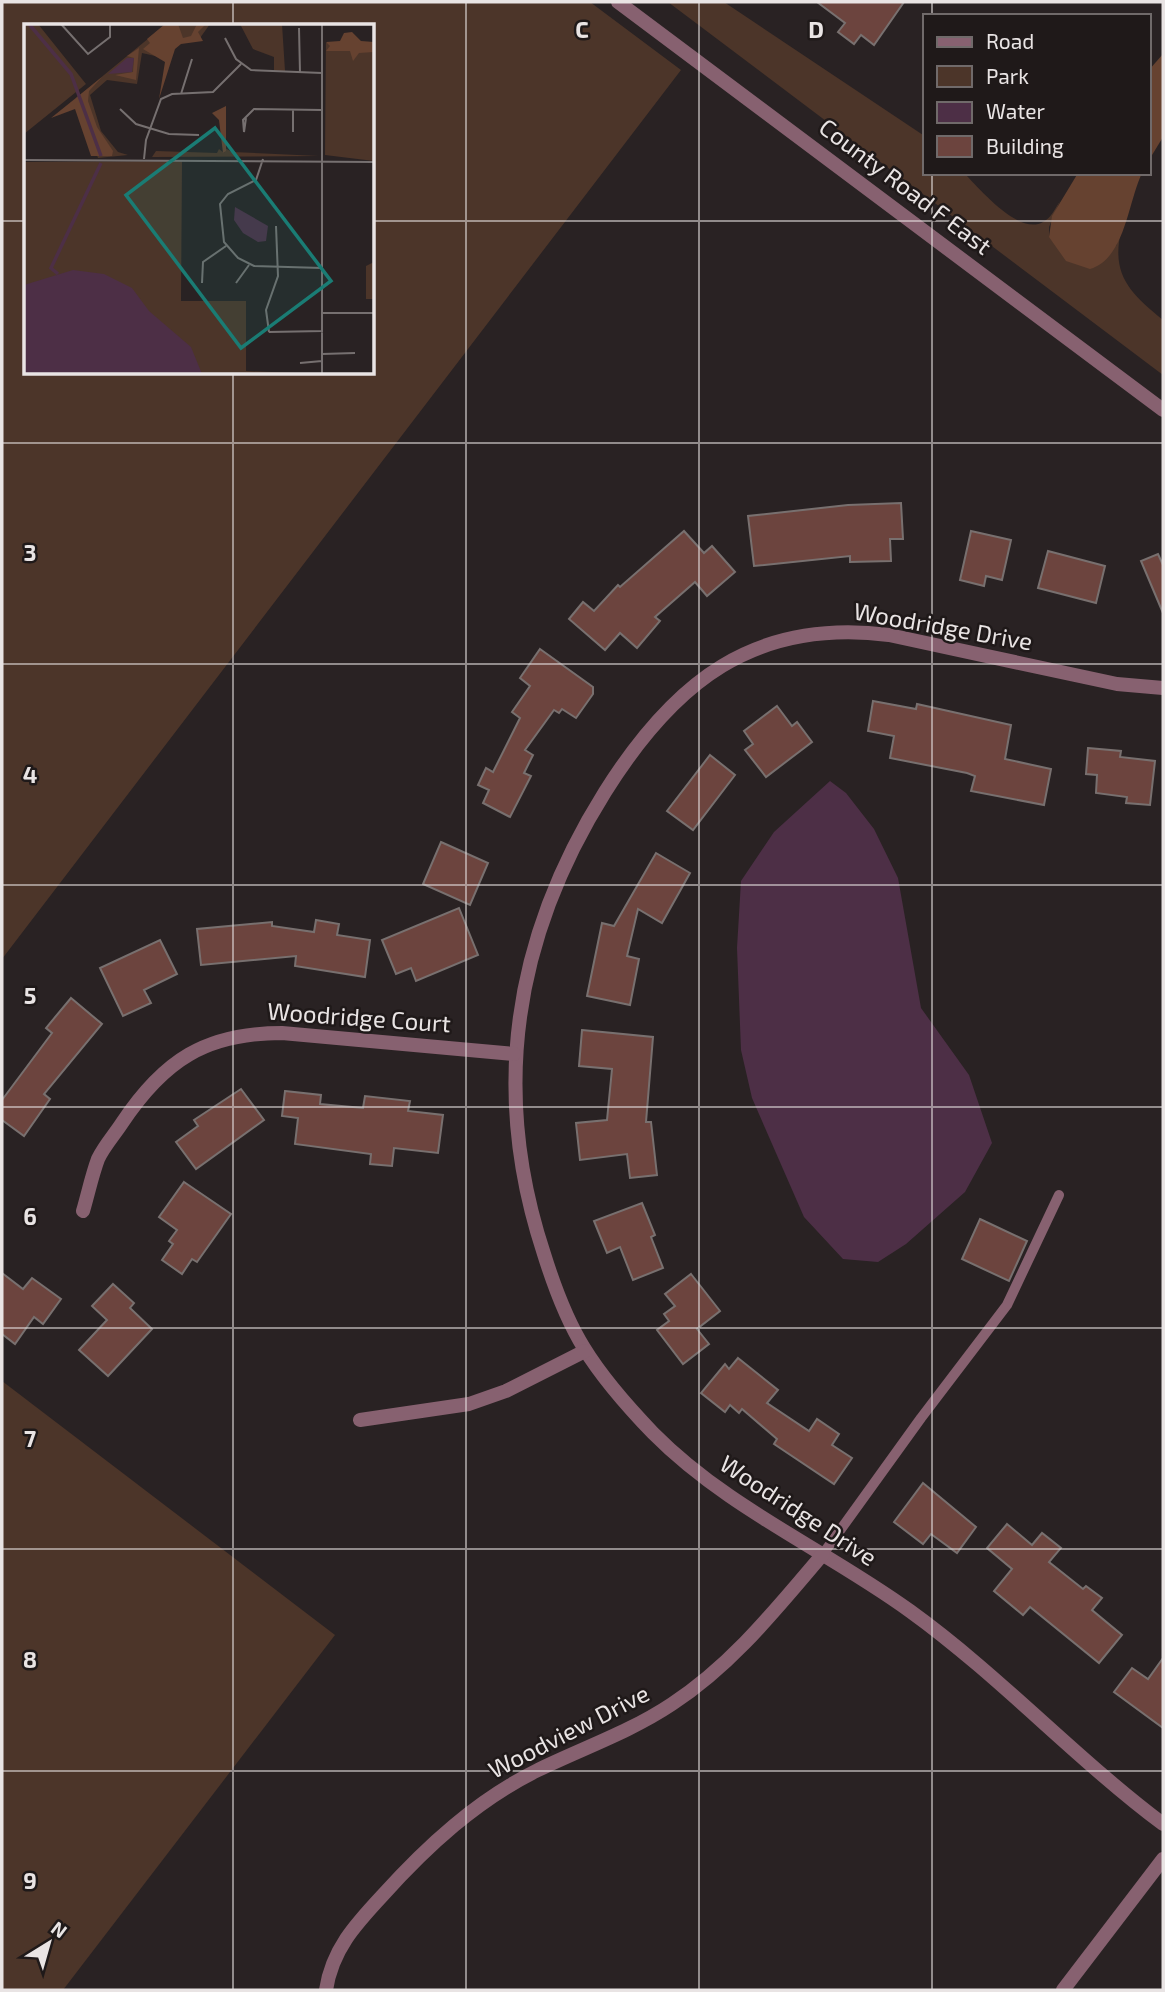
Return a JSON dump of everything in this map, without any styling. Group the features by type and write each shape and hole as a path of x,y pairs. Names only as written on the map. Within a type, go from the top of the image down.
{"street":[{"name":"County Road F East","path":"618,2 1163,410"},
{"name":"Woodridge Drive","path":"1163,688 1117,684 888,635 852,630 817,631 780,639 721,665 682,695 642,740 606,789 576,842 551,897 532,955 514,1054 515,1104 521,1165 534,1224 553,1281 585,1351 632,1409 696,1471 744,1507 908,1610 962,1651 1084,1761 1163,1824"},
{"name":"Woodridge Court","path":"83,1211 99,1158 147,1088 170,1066 195,1050 223,1039 252,1033 282,1033 514,1054"},
{"path":"360,1420 469,1404 506,1391 585,1351"},
{"name":"Woodview Drive","path":"326,1990 338,1949 354,1927 448,1830 489,1798 537,1770 627,1731 673,1704 712,1674 750,1639 823,1555"},
{"path":"1063,1990 1163,1859"}],"lane":[{"path":"823,1555 921,1418 1007,1306 1059,1195"}],"green space":[{"path":"2,2 590,2 681,70 2,959"},
{"path":"668,2 724,2 923,135 923,175 966,175 1001,209 1012,217 1033,225 1051,216 1060,201 1049,227 1049,237 1116,246 1121,231 1119,260 1126,282 1141,301 1163,320 1163,375"},
{"path":"2,1381 335,1635 63,1990 2,1990"}],"shaded area":[{"path":"1163,54 1163,137 1151,157 1151,68"},
{"path":"1077,175 1141,175 1118,242 1102,263 1090,269 1066,261 1049,237 1052,216"}],"water":[{"path":"830,781 846,793 874,829 898,878 921,1008 969,1075 992,1143 965,1192 906,1244 878,1262 843,1259 804,1217 752,1098 741,1050 737,948 741,881 774,832"}],"building":[{"path":"817,2 904,2 874,45 861,35 854,44 838,32 845,23"},
{"path":"901,503 903,539 890,539 891,561 850,562 850,556 754,566 748,516 848,505"},
{"path":"684,531 704,553 712,546 735,572 707,596 695,582 655,617 660,621 637,648 620,633 605,650 569,619 583,602 594,611 618,585 620,587"},
{"path":"971,531 1011,540 1002,580 986,576 984,586 960,580"},
{"path":"1048,551 1105,566 1096,603 1038,588"},
{"path":"1158,554 1163,565 1163,613 1141,561"},
{"path":"540,649 593,687 593,694 576,718 562,709 559,713 554,710 525,750 533,755 524,773 531,776 510,817 483,803 489,790 478,785 486,768 493,772 520,718 512,712 530,686 520,678"},
{"path":"873,701 916,709 917,704 1011,725 1005,759 1051,769 1044,805 971,791 975,776 967,773 890,758 894,736 868,731"},
{"path":"777,706 792,726 797,722 812,742 766,777 745,750 753,744 744,731"},
{"path":"1088,748 1121,751 1120,757 1155,761 1150,805 1126,803 1127,797 1096,793 1097,775 1086,774"},
{"path":"710,755 735,775 693,830 667,811"},
{"path":"441,842 488,863 470,905 423,884"},
{"path":"656,853 690,873 662,923 638,909 627,956 639,959 630,1005 587,996 602,923 614,926"},
{"path":"459,908 478,955 416,981 411,968 396,974 382,940"},
{"path":"316,920 339,924 337,935 370,940 365,977 295,966 296,956 201,965 197,929 272,922 272,926 314,932"},
{"path":"160,940 177,974 144,990 151,1003 123,1016 100,968"},
{"path":"71,998 102,1024 44,1094 50,1099 24,1136 2,1120 2,1100 52,1033 46,1028"},
{"path":"582,1030 653,1037 646,1122 651,1122 657,1175 630,1178 627,1154 580,1160 576,1123 607,1120 612,1069 579,1066"},
{"path":"241,1089 264,1120 196,1169 176,1142 198,1126 194,1120"},
{"path":"285,1091 321,1095 320,1104 363,1108 365,1096 410,1101 408,1111 443,1115 438,1153 394,1148 392,1166 370,1164 371,1154 295,1144 298,1118 282,1116"},
{"path":"184,1182 231,1214 197,1262 192,1259 182,1274 162,1260 173,1244 169,1241 177,1230 159,1217"},
{"path":"642,1203 655,1235 651,1237 663,1268 633,1280 620,1247 607,1253 594,1221"},
{"path":"980,1219 1027,1241 1009,1281 962,1259"},
{"path":"2,1273 23,1289 32,1278 61,1299 43,1324 34,1317 15,1344 2,1334"},
{"path":"691,1274 720,1311 697,1329 709,1344 683,1364 657,1330 669,1321 664,1314 675,1306 665,1294"},
{"path":"113,1284 134,1303 130,1308 152,1329 108,1376 79,1350 107,1320 92,1306"},
{"path":"738,1358 778,1390 767,1403 809,1431 817,1419 839,1434 832,1445 852,1458 834,1484 774,1444 777,1439 742,1409 739,1413 730,1405 725,1412 701,1393 725,1364 729,1369"},
{"path":"923,1483 976,1527 957,1553 931,1534 923,1544 894,1522"},
{"path":"1007,1524 1032,1545 1042,1533 1061,1548 1049,1562 1083,1589 1086,1586 1102,1598 1092,1610 1122,1635 1099,1663 1030,1607 1023,1615 994,1591 1012,1569 987,1548"},
{"path":"1163,1658 1163,1728 1114,1692 1132,1668 1148,1679"}]}
